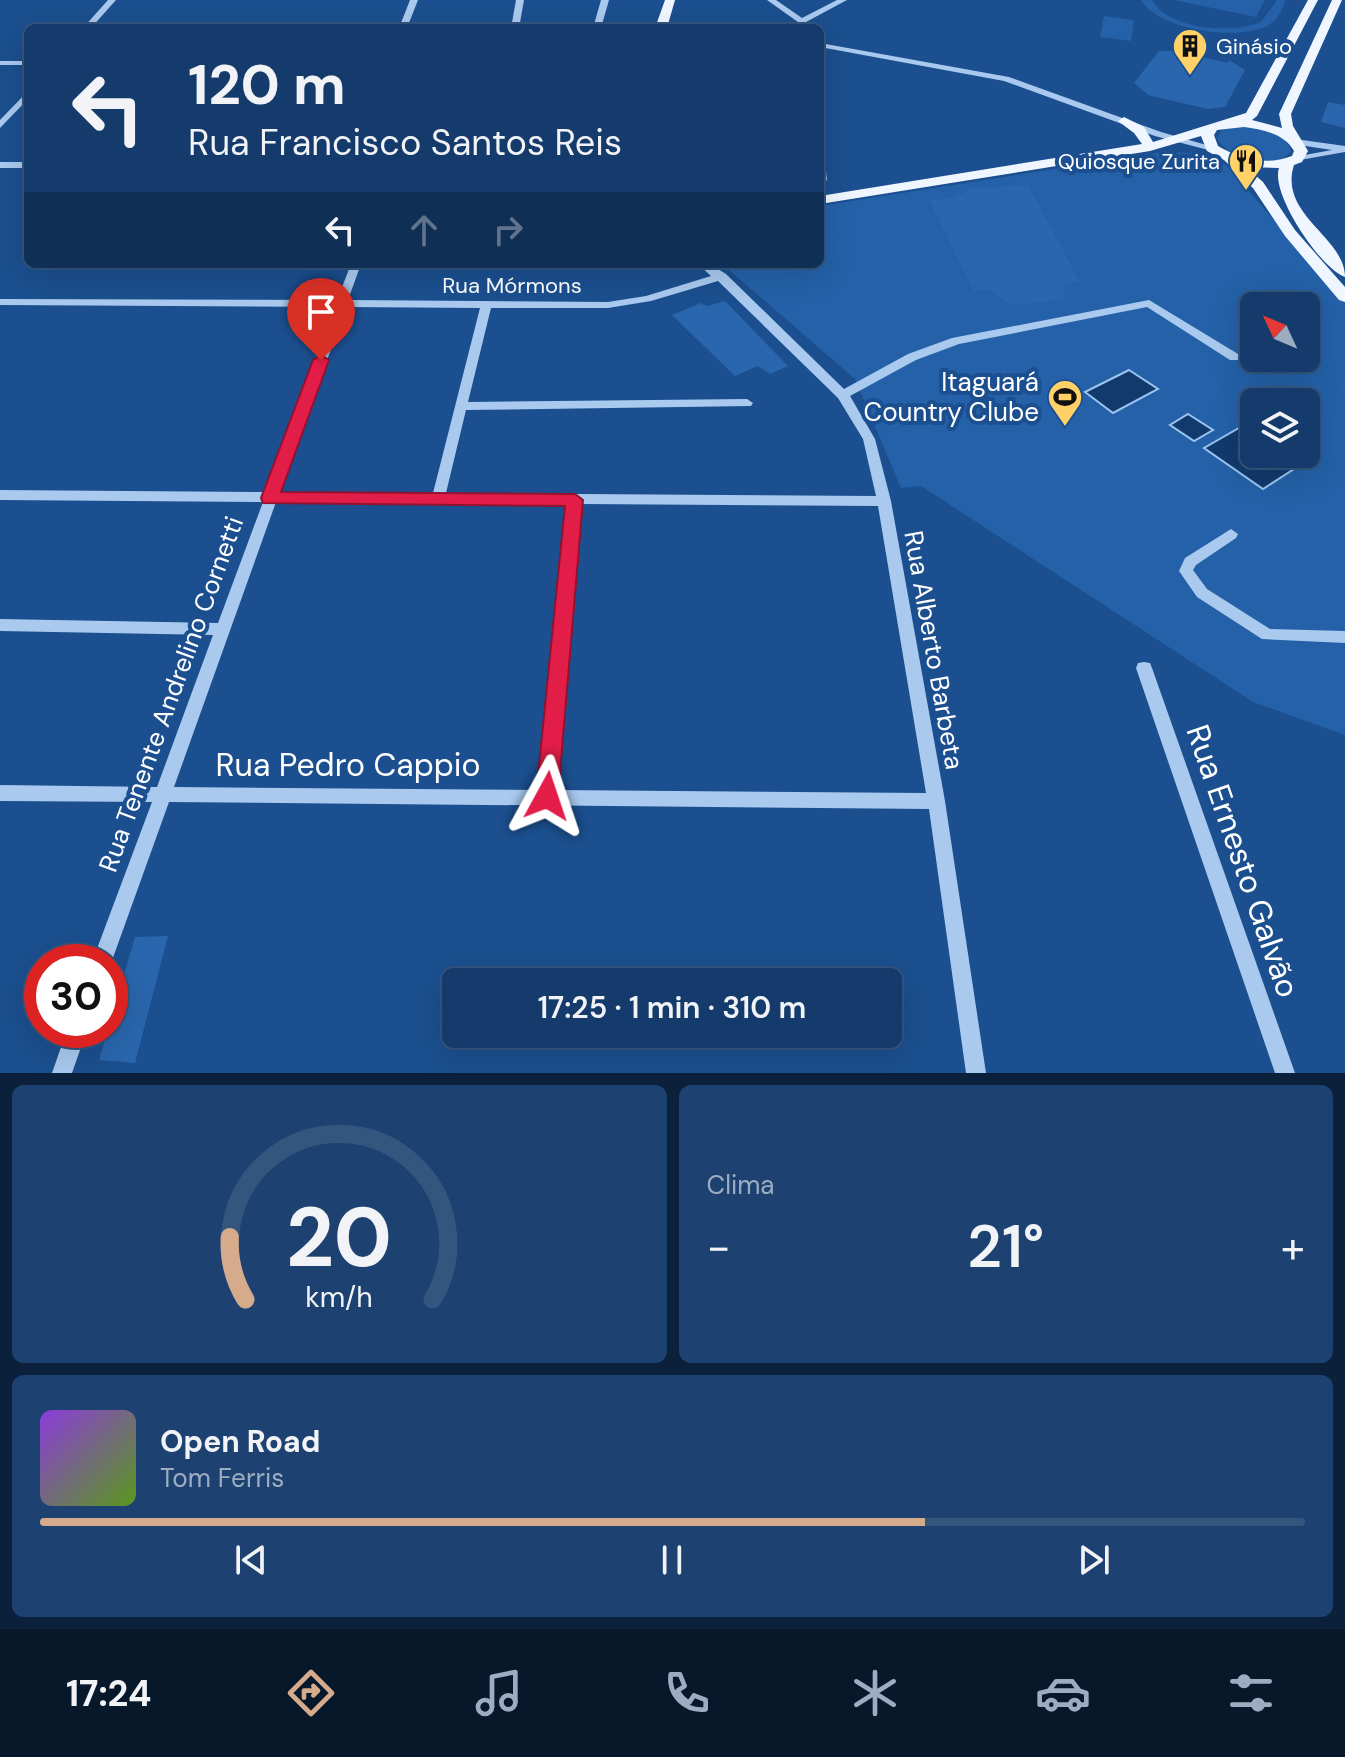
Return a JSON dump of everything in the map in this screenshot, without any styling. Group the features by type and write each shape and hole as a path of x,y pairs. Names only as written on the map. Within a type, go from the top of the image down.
{"main road":[{"path":"662,24 670,0"},
{"path":"824,199 1150,147 1251,116 1313,0"},
{"path":"1337,0 1285,114 1301,151 1282,171 1282,187 1311,232 1345,272"},
{"path":"1326,23 1345,23"},
{"path":"1124,121 1139,130 1150,147"},
{"path":"1227,123 1261,125 1294,140"},
{"path":"1202,132 1218,151 1258,185 1290,233 1345,297"},
{"path":"1150,147 1218,151 1260,165 1292,161"}],"street":[{"path":"91,24 112,0"},
{"path":"405,24 414,0"},
{"path":"516,24 520,0"},
{"path":"598,24 605,0"},
{"path":"771,0 802,24 843,0"},
{"path":"824,46 1006,79 1218,151"},
{"path":"0,63 24,63"},
{"path":"0,125 24,98"},
{"path":"1124,121 1202,132"},
{"path":"1294,140 1344,151"},
{"path":"1292,161 1344,151"},
{"path":"0,165 24,165"},
{"name":"Rua Tenente Andrelino Cornetti","path":"108,944 354,268"},
{"name":"Rua Mórmons","path":"0,302 608,305 647,299 724,276"},
{"name":"Rua Alberto Barbeta","path":"724,276 843,395 869,439 884,501 936,801 976,1073"},
{"path":"843,395 912,357 956,341 1149,303 1234,357"},
{"path":"438,499 486,305"},
{"path":"461,406 747,403"},
{"path":"0,495 884,501"},
{"path":"547,796 575,500"},
{"path":"1231,534 1190,562 1186,571 1202,593 1267,635 1345,637"},
{"path":"0,625 221,629"},
{"name":"Rua Ernesto Galvão","path":"1144,668 1285,1073"},
{"name":"Rua Pedro Cappio","path":"0,793 936,801"},
{"path":"62,1073 71,1048"}],"shaded area":[{"path":"1141,0 1152,0 1160,10 1186,23 1234,28 1261,22 1277,0 1286,0 1269,25 1256,30 1220,32 1181,26 1150,10"},
{"path":"1174,0 1265,0 1256,17"},
{"path":"1104,16 1134,20 1131,41 1100,37"},
{"path":"1242,126 1278,135 1291,151 1284,157 1264,161 1241,157 1222,146 1217,138 1223,129"},
{"name":"Itaguará Country Clube","path":"1162,152 1193,153 1226,165 1345,301 1345,735 1253,702 921,486 901,488 855,379 727,268 824,268 824,205"},
{"path":"1129,370 1158,389 1113,413 1085,392"},
{"path":"1188,414 1213,430 1194,441 1170,425"},
{"path":"1239,428 1240,468 1295,468 1263,489 1204,448"}],"building":[{"name":"Ginásio","path":"1159,51 1177,51 1228,63 1229,60 1245,70 1225,107 1207,109 1148,95 1134,83"},
{"path":"1328,102 1345,105 1345,128 1321,122"},
{"path":"1028,185 1080,282 1065,284 1063,300 1010,305 989,290 974,291 929,200 955,198 969,189"},
{"path":"725,301 788,366 770,374 758,366 735,376 672,315 701,303 707,306"},
{"path":"168,936 135,1063 99,1060 103,1048 128,1048 128,961 135,937"}],"place":[{"name":"Ginásio","path":"1190,77"},
{"name":"Quiosque Zurita","path":"1246,192"},
{"name":"Itaguará Country Clube","path":"1065,428"}],"route":[{"path":"321,360 270,498 575,500 547,796"}]}
